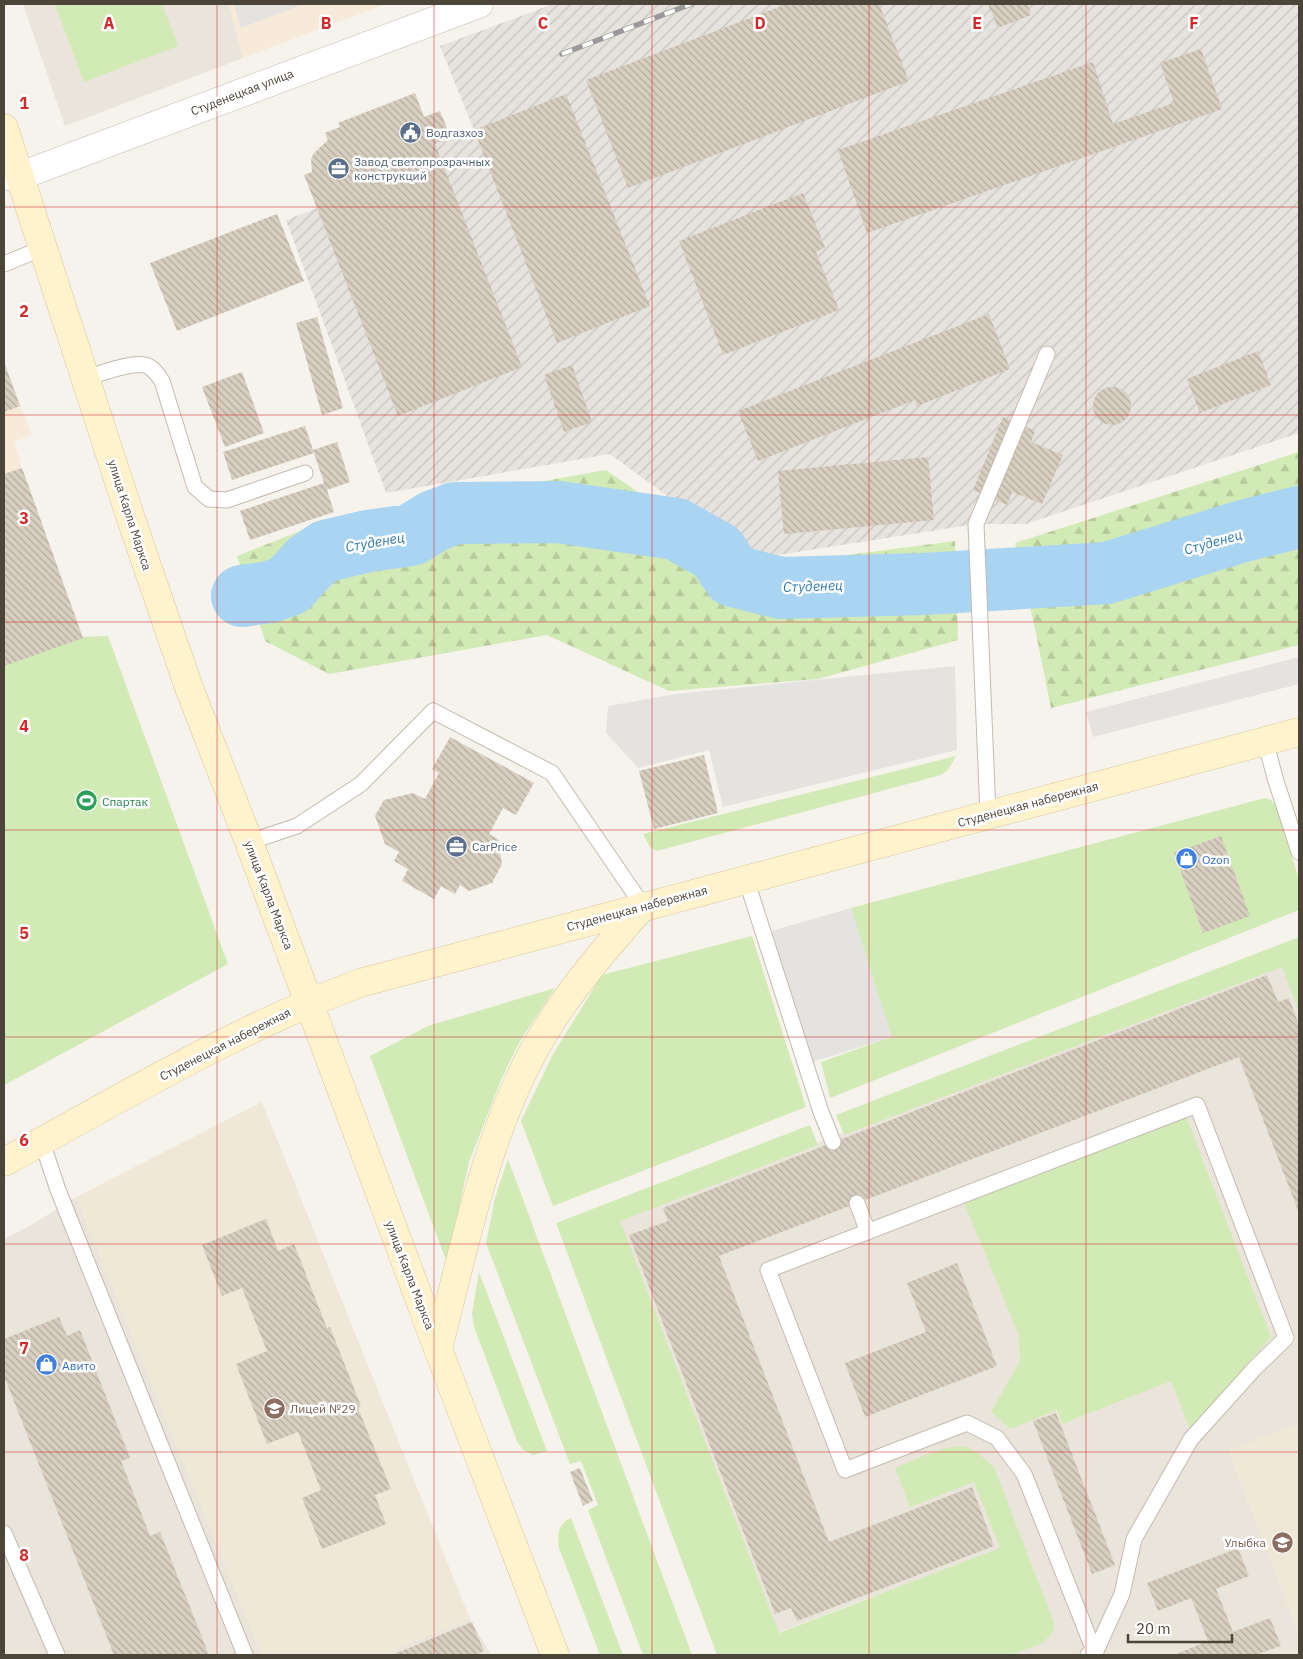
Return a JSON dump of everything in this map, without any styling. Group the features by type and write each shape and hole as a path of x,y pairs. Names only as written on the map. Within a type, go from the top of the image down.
{"main road":[{"name":"улица Карла Маркса","path":"4,128 12,176 43,248 188,685 309,1002 549,1653"},
{"name":"Студенецкая набережная","path":"4,1162 260,1024 309,1002 360,983 1299,732"},
{"path":"438,1349 494,1144 531,1055 591,966 643,906"}],"street":[{"name":"Студенецкая улица","path":"12,176 479,4"}],"lane":[{"path":"4,264 43,248"},
{"path":"988,815 976,524 1047,354"},
{"path":"85,378 132,366 145,365 154,370 162,381 195,487 209,499 227,500 305,473"},
{"path":"249,842 297,826 361,784 433,711 552,773 643,906"},
{"path":"1265,741 1299,852"},
{"path":"746,879 821,1112 833,1142"},
{"path":"1197,1105 1286,1338 1255,1368 1191,1439 1134,1539 1122,1594 1093,1654 1024,1474 997,1438 967,1423 845,1470 768,1270 1197,1105"},
{"path":"42,1142 58,1190 245,1655"},
{"path":"857,1203 868,1232"},
{"path":"4,1533 57,1655"}],"shaded area":[{"path":"23,4 229,4 243,58 65,126"},
{"path":"229,4 386,4 243,58"},
{"path":"234,4 301,4 301,5 241,28"},
{"path":"553,4 1299,4 1299,433 1026,524 976,524 753,559 610,454 386,493 286,220 317,208 435,144 474,130 440,46"},
{"path":"4,362 32,435 14,442 22,468 4,474"},
{"path":"1299,657 1299,684 1093,737 1086,712"},
{"path":"955,666 957,750 723,807 709,750 638,768 606,733 608,706 676,694"},
{"path":"851,908 892,1037 806,1064 764,933"},
{"path":"1289,962 1299,990 1299,1424 1229,1451 1299,1634 1299,1655 897,1655 874,1596 777,1633 618,1219"},
{"name":"Лицей №29","path":"262,1102 470,1619 381,1655 262,1655 76,1197"},
{"path":"76,1197 262,1655 4,1655 4,1239 33,1224"},
{"name":"Улыбка","path":"1299,1424 1299,1634 1229,1450"},
{"path":"470,1619 491,1655 381,1655"}],"green space":[{"path":"162,4 178,46 84,82 55,5"},
{"path":"1299,452 1299,645 1051,708 1015,543"},
{"name":"Спартак","path":"22,468 82,637 108,636 228,964 4,1085 4,474"},
{"path":"606,470 748,568 955,541 958,640 818,679 669,691 547,635 329,674 265,641 237,556 331,519"},
{"path":"956,756 948,770 941,775 657,851 650,847 643,834"},
{"path":"1265,798 1271,800 1276,807 1299,879 1299,910 830,1098 821,1062 891,1037 851,908"},
{"path":"752,936 806,1107 553,1206 521,1121 553,1054 602,975"},
{"path":"1299,937 1299,1012 1282,967 844,1135 836,1115"},
{"path":"555,988 520,1041 501,1080 469,1162 447,1263 370,1056 428,1026"},
{"path":"1185,1114 1271,1337 1190,1429 1171,1381 1062,1424 1057,1410 1010,1429 991,1412 1020,1361 1019,1336 963,1200"},
{"path":"810,1125 818,1145 620,1221 779,1633 1000,1548 974,1482 910,1507 895,1468 930,1453 958,1446 973,1450 994,1467 1054,1623 1054,1630 1043,1643 1009,1655 717,1655 556,1223"},
{"path":"508,1159 692,1655 643,1655 588,1510 598,1505 581,1461 570,1464 486,1243 495,1198"},
{"path":"479,1272 547,1451 533,1455 522,1449 517,1441 474,1327 472,1313"},
{"path":"571,1518 623,1655 600,1655 559,1548 559,1530 563,1523"}],"building":[{"path":"787,4 879,4 909,81 628,188 586,80"},
{"path":"988,4 1027,4 1031,15 998,28"},
{"path":"1201,49 1222,109 867,233 838,150 1093,62 1113,124 1174,103 1160,63"},
{"path":"415,93 424,117 440,111 451,138 435,144 522,367 398,416 304,175 312,172 311,159 314,153 328,140 325,133 340,127 338,123"},
{"path":"566,94 650,306 557,343 474,130"},
{"path":"803,193 825,247 816,252 839,310 723,355 679,241"},
{"path":"277,214 304,281 177,331 150,263"},
{"path":"989,314 1010,369 917,406 915,400 758,461 738,411"},
{"path":"317,317 343,408 322,415 296,323"},
{"path":"1258,351 1271,385 1200,413 1187,379"},
{"path":"4,362 20,406 4,412"},
{"path":"572,365 592,422 564,432 544,375"},
{"path":"242,372 264,433 225,447 202,387"},
{"path":"1112,387 1126,392 1131,406 1126,420 1112,425 1098,420 1093,406 1098,392"},
{"path":"1003,417 1035,431 1031,442 1063,455 1042,504 1012,492 1007,505 973,490"},
{"path":"305,426 313,450 337,442 350,482 327,490 334,512 250,540 240,511 324,483 314,453 232,480 223,452"},
{"path":"928,457 934,520 784,534 778,471"},
{"path":"22,468 83,638 4,666 4,474"},
{"path":"450,737 534,783 516,815 503,808 489,834 498,839 502,864 492,883 469,891 460,885 455,894 441,886 434,899 402,881 408,869 394,861 399,852 385,844 375,816 384,800 413,793 425,799 439,773 432,769"},
{"path":"704,755 718,813 654,829 639,771"},
{"path":"1221,836 1250,916 1203,933 1174,853"},
{"path":"1267,975 1278,1002 1289,998 1299,1025 1299,1213 1239,1057 719,1256 829,1542 972,1487 994,1546 797,1621 791,1608 775,1614 629,1235 668,1221 663,1208"},
{"path":"266,1219 278,1251 294,1244 327,1328 330,1327 361,1406 358,1408 391,1489 375,1495 386,1524 322,1549 302,1498 321,1490 298,1432 267,1444 236,1364 267,1351 242,1288 222,1296 202,1245"},
{"path":"957,1263 997,1366 865,1417 845,1363 926,1332 907,1283"},
{"path":"59,1317 67,1336 80,1330 130,1458 121,1461 150,1536 160,1532 209,1655 114,1655 6,1381 4,1382 4,1339"},
{"path":"1056,1413 1115,1565 1092,1574 1033,1421"},
{"path":"580,1468 593,1501 583,1506 570,1472"},
{"path":"1238,1548 1249,1576 1216,1589 1233,1632 1270,1618 1281,1646 1255,1655 1174,1655 1208,1641 1191,1598 1158,1611 1147,1583"},
{"path":"472,1622 484,1651 475,1655 392,1655"}],"waterway":[{"name":"Студенец","path":"242,596 270,592 289,585 310,562 326,551 368,541 411,535 434,521 455,513 558,512 676,529 717,552 733,576 781,588 923,584 1107,573 1243,531 1299,517"}],"railway":[{"path":"562,54 691,4"}],"place":[{"name":"Водгазхоз","path":"410,132"},
{"name":"Завод светопрозрачных конструкций","path":"338,168"},
{"name":"Спартак","path":"86,801"},
{"name":"CarPrice","path":"456,846"},
{"name":"Ozon","path":"1186,859"},
{"name":"Авито","path":"46,1365"},
{"name":"Лицей №29","path":"274,1408"},
{"name":"Улыбка","path":"1282,1542"}]}
